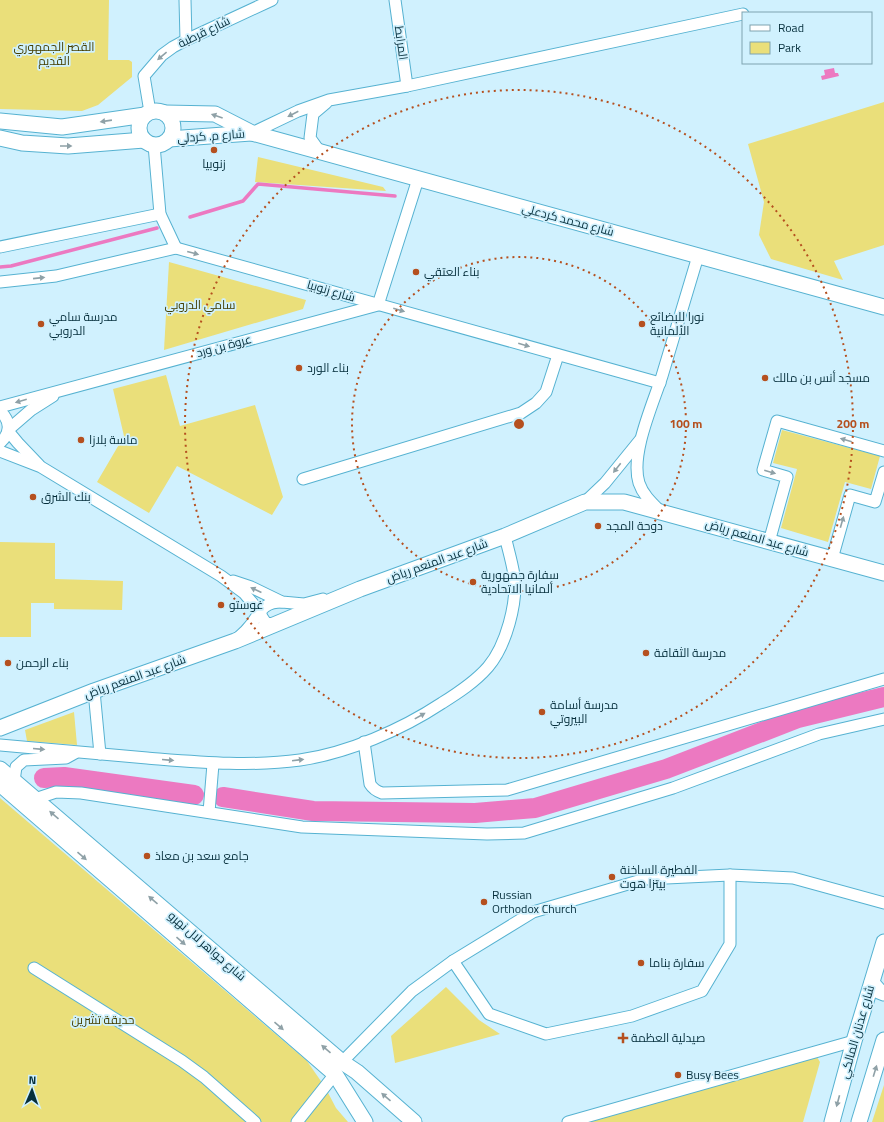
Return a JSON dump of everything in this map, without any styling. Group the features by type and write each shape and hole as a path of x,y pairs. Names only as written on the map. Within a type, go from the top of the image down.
{"main road":[{"path":"0,121 62,127 155,111 165,113 215,114 252,133"},
{"path":"147,113 140,124 139,130 149,142"},
{"path":"0,138 22,143 68,146 165,142 169,139 173,130 173,125 169,116 165,113"},
{"path":"36,144 37,125"},
{"name":"شارع م. كردلي","path":"169,139 252,133"},
{"name":"شارع محمد كردعلي","path":"252,133 884,307"},
{"name":"شارع عبد المنعم رياض","path":"0,728 94,691 235,641 360,589 505,536 585,502 624,502 884,573"},
{"name":"شارع جواهر لال نهرو","path":"0,769 7,783 339,1068 357,1072 414,1122"},
{"name":"شارع جواهر لال نهرو","path":"7,783 35,799 339,1068 365,1122"},
{"name":"شارع عدنان المالكي","path":"832,1122 854,1041 872,983 880,969 884,942"},
{"path":"872,983 879,991 884,993"},
{"path":"859,1122 884,1040"}],"street":[{"path":"185,0 186,40"},
{"name":"شارع قرطبة","path":"147,113 144,76 162,56 186,40 272,0"},
{"name":"المرابط","path":"395,0 406,86"},
{"path":"252,133 298,111 329,100 406,86 742,14"},
{"path":"320,152 310,138 313,114 329,100"},
{"path":"149,142 160,214 176,248"},
{"path":"378,304 418,179"},
{"path":"0,247 160,214"},
{"name":"شارع زنوبيا","path":"0,282 56,276 176,248 660,383"},
{"path":"661,512 646,496 639,482 637,463 641,438 660,383 698,256"},
{"name":"عروة بن ورد","path":"0,407 378,304"},
{"path":"303,479 520,413 536,403 546,392 558,355"},
{"name":"عروة بن ورد","path":"0,443 5,438 8,430 30,410 70,388"},
{"path":"0,411 8,422 8,430 41,467"},
{"path":"769,542 787,476 763,470 777,421 884,450"},
{"path":"585,502 605,483 641,438"},
{"path":"0,451 41,467 221,576 244,593 260,612 266,623 276,624"},
{"path":"832,559 850,495 875,502 884,472"},
{"path":"0,745 213,764 253,764 300,760 331,754 398,728 434,708 466,687 489,667 501,645 509,624 514,602 514,576 505,536"},
{"path":"221,576 251,587 282,602"},
{"path":"235,641 248,628 263,607 269,604 274,602 282,602 304,604 360,589"},
{"path":"364,742 370,784 376,791 382,793 507,790 884,680"},
{"path":"94,691 100,754"},
{"path":"35,799 56,792 75,793 302,826 487,834 524,833 673,788 819,734 884,719"},
{"path":"7,783 16,767 24,760 66,758 76,752"},
{"path":"209,812 213,764"},
{"path":"453,961 490,1014 546,1034 632,1016 702,991 730,944 730,875"},
{"path":"297,1122 339,1068 412,991 453,961 533,912 645,879 730,875 792,878 884,903"},
{"path":"34,968 182,1061 204,1077 255,1122"},
{"path":"568,1122 854,1041"}],"green space":[{"name":"القصر الجمهوري القديم","path":"0,0 109,0 108,60 129,60 132,62 132,77 98,105 82,111 0,109"},
{"path":"884,102 884,245 834,261 843,280 771,259 759,235 764,202 748,144"},
{"path":"258,157 383,187 386,191 255,182"},
{"name":"سامي الدروبي","path":"169,262 306,300 303,309 164,350"},
{"path":"166,375 180,426 255,405 283,497 272,515 177,466 149,513 97,482 124,436 113,389"},
{"path":"782,430 880,456 871,489 845,482 828,542 781,528 797,469 773,463"},
{"path":"0,542 55,543 55,579 123,581 122,610 54,609 54,603 31,603 31,637 0,637"},
{"path":"74,712 77,745 27,741 25,730"},
{"name":"حديقة تشرين","path":"0,798 307,1061 325,1087 336,1108 348,1122 0,1122"},
{"path":"446,987 479,1020 500,1034 395,1063 391,1036"},
{"path":"814,1052 820,1062 803,1122 586,1122"},
{"path":"884,1085 884,1122 872,1122"}],"shaded area":[{"path":"834,68 835,73 838,73 839,76 822,80 821,76 825,75 824,70"}],"waterway":[{"path":"190,217 243,201 258,184 395,196"},
{"path":"0,267 11,266 157,228"},
{"path":"223,797 313,811 475,813 535,808 666,769 798,718 884,697"},
{"path":"44,778 64,777 194,795"}],"place":[{"name":"زنوبيا","path":"214,150"},
{"name":"بناء العتقي","path":"416,272"},
{"name":"مدرسة سامي الدروبي","path":"41,324"},
{"name":"نورا للبضائع الألمانية","path":"642,324"},
{"name":"بناء الورد","path":"299,368"},
{"name":"مسجد أنس بن مالك","path":"765,378"},
{"name":"ماسة بلازا","path":"81,440"},
{"name":"بنك الشرق","path":"33,497"},
{"name":"دوحة المجد","path":"598,526"},
{"name":"سفارة جمهورية ألمانيا الاتحادية","path":"473,582"},
{"name":"غوستو","path":"221,605"},
{"name":"مدرسة الثقافة","path":"646,653"},
{"name":"بناء الرحمن","path":"8,663"},
{"name":"مدرسة أسامة البيروتي","path":"542,712"},
{"name":"جامع سعد بن معاذ","path":"147,856"},
{"name":"الفطيرة الساخنة بيتزا هوت","path":"612,877"},
{"name":"Russian Orthodox Church","path":"484,902"},
{"name":"سفارة بناما","path":"641,963"},
{"name":"صيدلية العظمة","path":"623,1038"},
{"name":"Busy Bees","path":"678,1075"}]}
